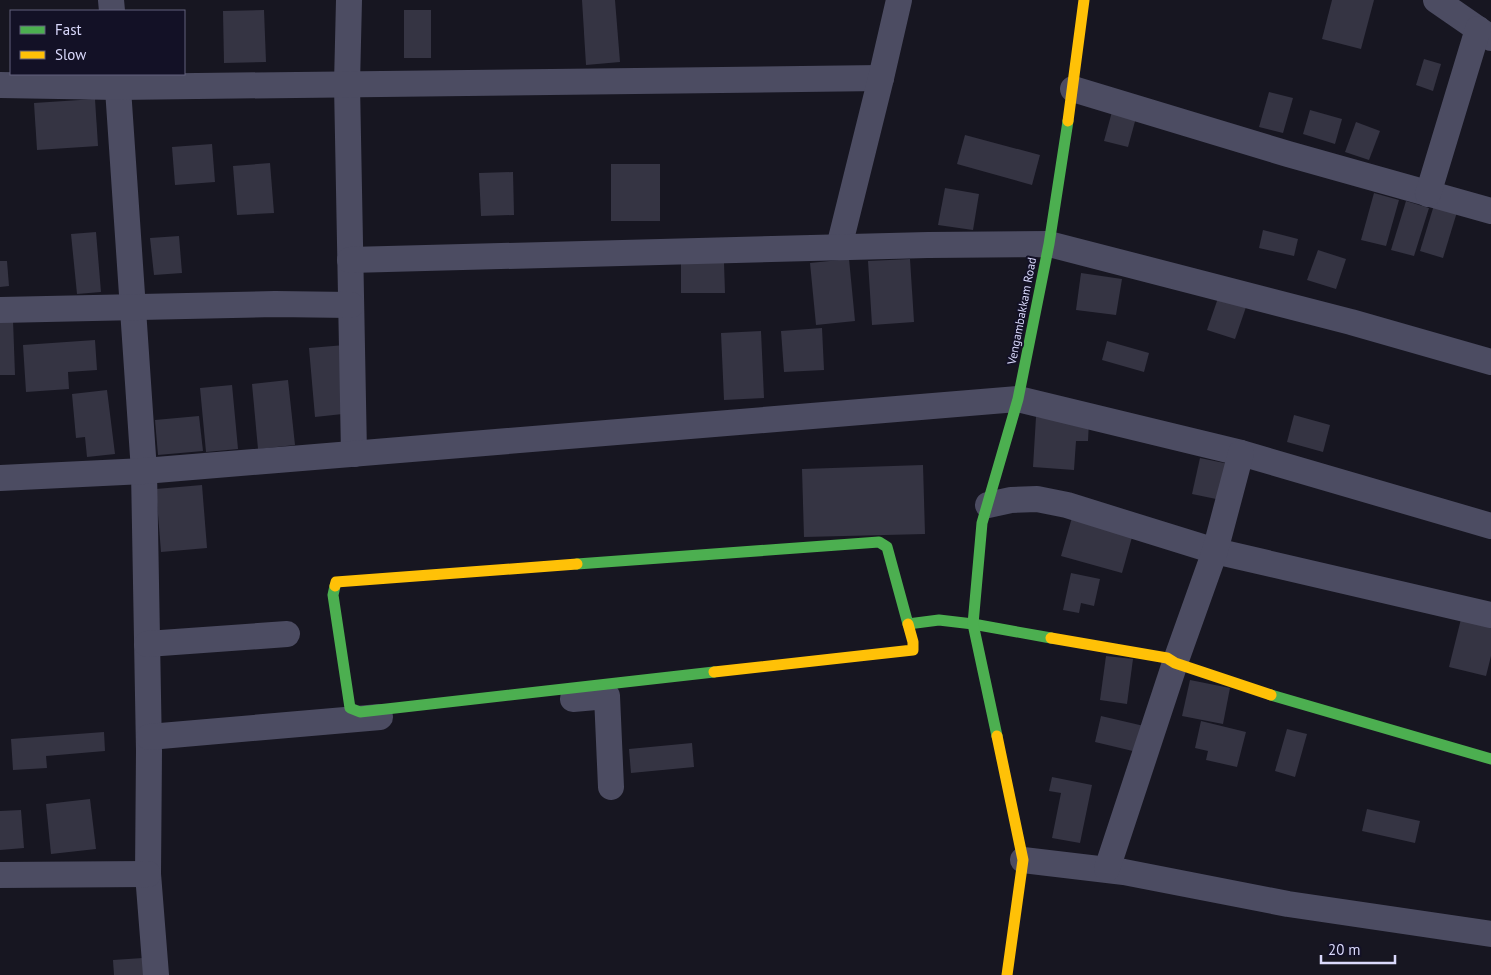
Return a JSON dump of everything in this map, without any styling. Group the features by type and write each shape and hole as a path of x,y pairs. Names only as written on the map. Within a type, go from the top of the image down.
{"street":[{"path":"349,0 347,84 354,454"},
{"path":"839,247 882,78 899,0"},
{"name":"Vengambakkam Road","path":"1007,975 1023,860 973,624 982,523 1018,399 1049,244 1073,88 1084,0"},
{"path":"1428,194 1484,34 1436,0"},
{"path":"0,85 117,80 347,84 882,78"},
{"path":"117,80 144,471 149,737 148,874 156,975"},
{"path":"1073,88 1288,154 1491,211"},
{"path":"350,260 839,247 1049,244 1352,322 1491,362"},
{"path":"0,310 133,306 351,304"},
{"path":"0,478 144,471 1018,399 1241,453 1491,526"},
{"path":"1107,869 1175,663 1215,551 1241,453"},
{"path":"988,505 1011,500 1038,500 1067,505 1215,551 1491,615"},
{"path":"879,542 886,547 908,624 913,642 913,650 360,712 350,708 333,595 336,582 879,542"},
{"path":"908,624 939,620 973,624 1167,658 1175,663 1283,699 1491,759"},
{"path":"147,644 287,634"},
{"path":"149,737 607,696 611,787"},
{"path":"1023,860 1107,869 1288,904 1491,934"},
{"path":"0,875 148,874"}],"building":[{"path":"582,0 615,0 620,62 586,65"},
{"path":"1332,0 1374,0 1361,49 1322,39"},
{"path":"264,10 266,62 224,63 223,11"},
{"path":"404,10 431,10 431,58 404,58"},
{"path":"1424,59 1441,64 1433,91 1416,85"},
{"path":"1269,92 1293,98 1283,133 1259,127"},
{"path":"95,99 98,146 37,150 34,103"},
{"path":"1113,108 1137,114 1128,147 1104,141"},
{"path":"1310,110 1342,119 1335,144 1303,134"},
{"path":"1356,122 1380,131 1369,160 1345,152"},
{"path":"965,135 1040,155 1032,185 957,164"},
{"path":"212,144 215,182 175,185 172,147"},
{"path":"270,163 274,213 237,215 233,166"},
{"path":"611,164 660,164 660,221 611,221"},
{"path":"513,172 514,215 481,216 479,173"},
{"path":"945,188 979,194 973,230 938,225"},
{"path":"1374,193 1399,200 1386,246 1361,240"},
{"path":"1406,201 1429,208 1414,256 1391,250"},
{"path":"1434,205 1457,212 1443,258 1420,251"},
{"path":"1263,230 1298,239 1294,256 1259,248"},
{"path":"96,232 101,292 77,294 71,234"},
{"path":"179,236 182,273 154,275 150,238"},
{"path":"1318,250 1346,259 1336,289 1307,280"},
{"path":"849,259 855,321 816,325 810,263"},
{"path":"910,259 914,322 872,325 868,261"},
{"path":"0,261 7,261 9,286 0,287"},
{"path":"681,263 724,263 725,293 681,293"},
{"path":"1081,273 1122,279 1116,315 1076,310"},
{"path":"1218,298 1246,307 1235,339 1207,330"},
{"path":"0,320 13,320 15,375 0,375"},
{"path":"822,328 824,370 784,372 781,331"},
{"path":"761,331 764,398 724,400 721,333"},
{"path":"95,340 97,370 68,372 69,389 26,392 23,345"},
{"path":"1107,341 1149,353 1144,372 1102,360"},
{"path":"345,345 352,413 315,417 309,348"},
{"path":"288,380 295,445 258,449 252,384"},
{"path":"232,385 238,449 206,452 200,388"},
{"path":"107,390 115,454 87,457 85,437 76,438 72,394"},
{"path":"1294,415 1330,425 1323,452 1287,442"},
{"path":"199,416 203,451 158,455 155,420"},
{"path":"1036,417 1089,420 1088,441 1076,441 1074,470 1033,467"},
{"path":"1200,458 1229,464 1221,500 1192,494"},
{"path":"923,465 925,534 804,537 802,469"},
{"path":"202,485 207,548 161,552 156,489"},
{"path":"1073,514 1134,530 1122,573 1061,556"},
{"path":"1071,573 1100,579 1094,606 1081,603 1079,613 1063,610"},
{"path":"1462,615 1491,623 1491,656 1486,676 1449,667"},
{"path":"1106,656 1133,659 1127,704 1100,700"},
{"path":"1190,680 1230,688 1223,724 1182,716"},
{"path":"1101,716 1144,726 1137,752 1095,742"},
{"path":"1201,721 1246,732 1237,767 1206,760 1208,751 1195,748"},
{"path":"1287,729 1307,734 1295,777 1275,771"},
{"path":"104,732 105,751 46,756 47,768 13,770 11,739"},
{"path":"692,743 694,767 631,773 629,749"},
{"path":"1052,777 1092,785 1080,843 1052,838 1061,793 1049,791"},
{"path":"90,799 96,849 51,854 46,804"},
{"path":"1367,809 1420,821 1415,843 1362,831"},
{"path":"21,810 24,848 0,850 0,811"},
{"path":"143,958 144,975 114,975 113,960"}],"traffic: fast":[{"path":"997,736 973,624 982,523 1018,399 1049,244 1068,121"},
{"path":"577,564 879,542 887,547 908,624 939,620 1051,638"},
{"path":"335,586 333,595 350,708 360,712 714,672"},
{"path":"1271,695 1491,759"}],"traffic: slow":[{"path":"1068,121 1084,0"},
{"path":"335,586 336,582 577,564"},
{"path":"714,672 913,650 913,642 908,624"},
{"path":"1051,638 1167,658 1175,663 1271,695"},
{"path":"997,736 1023,860 1007,975"}]}
